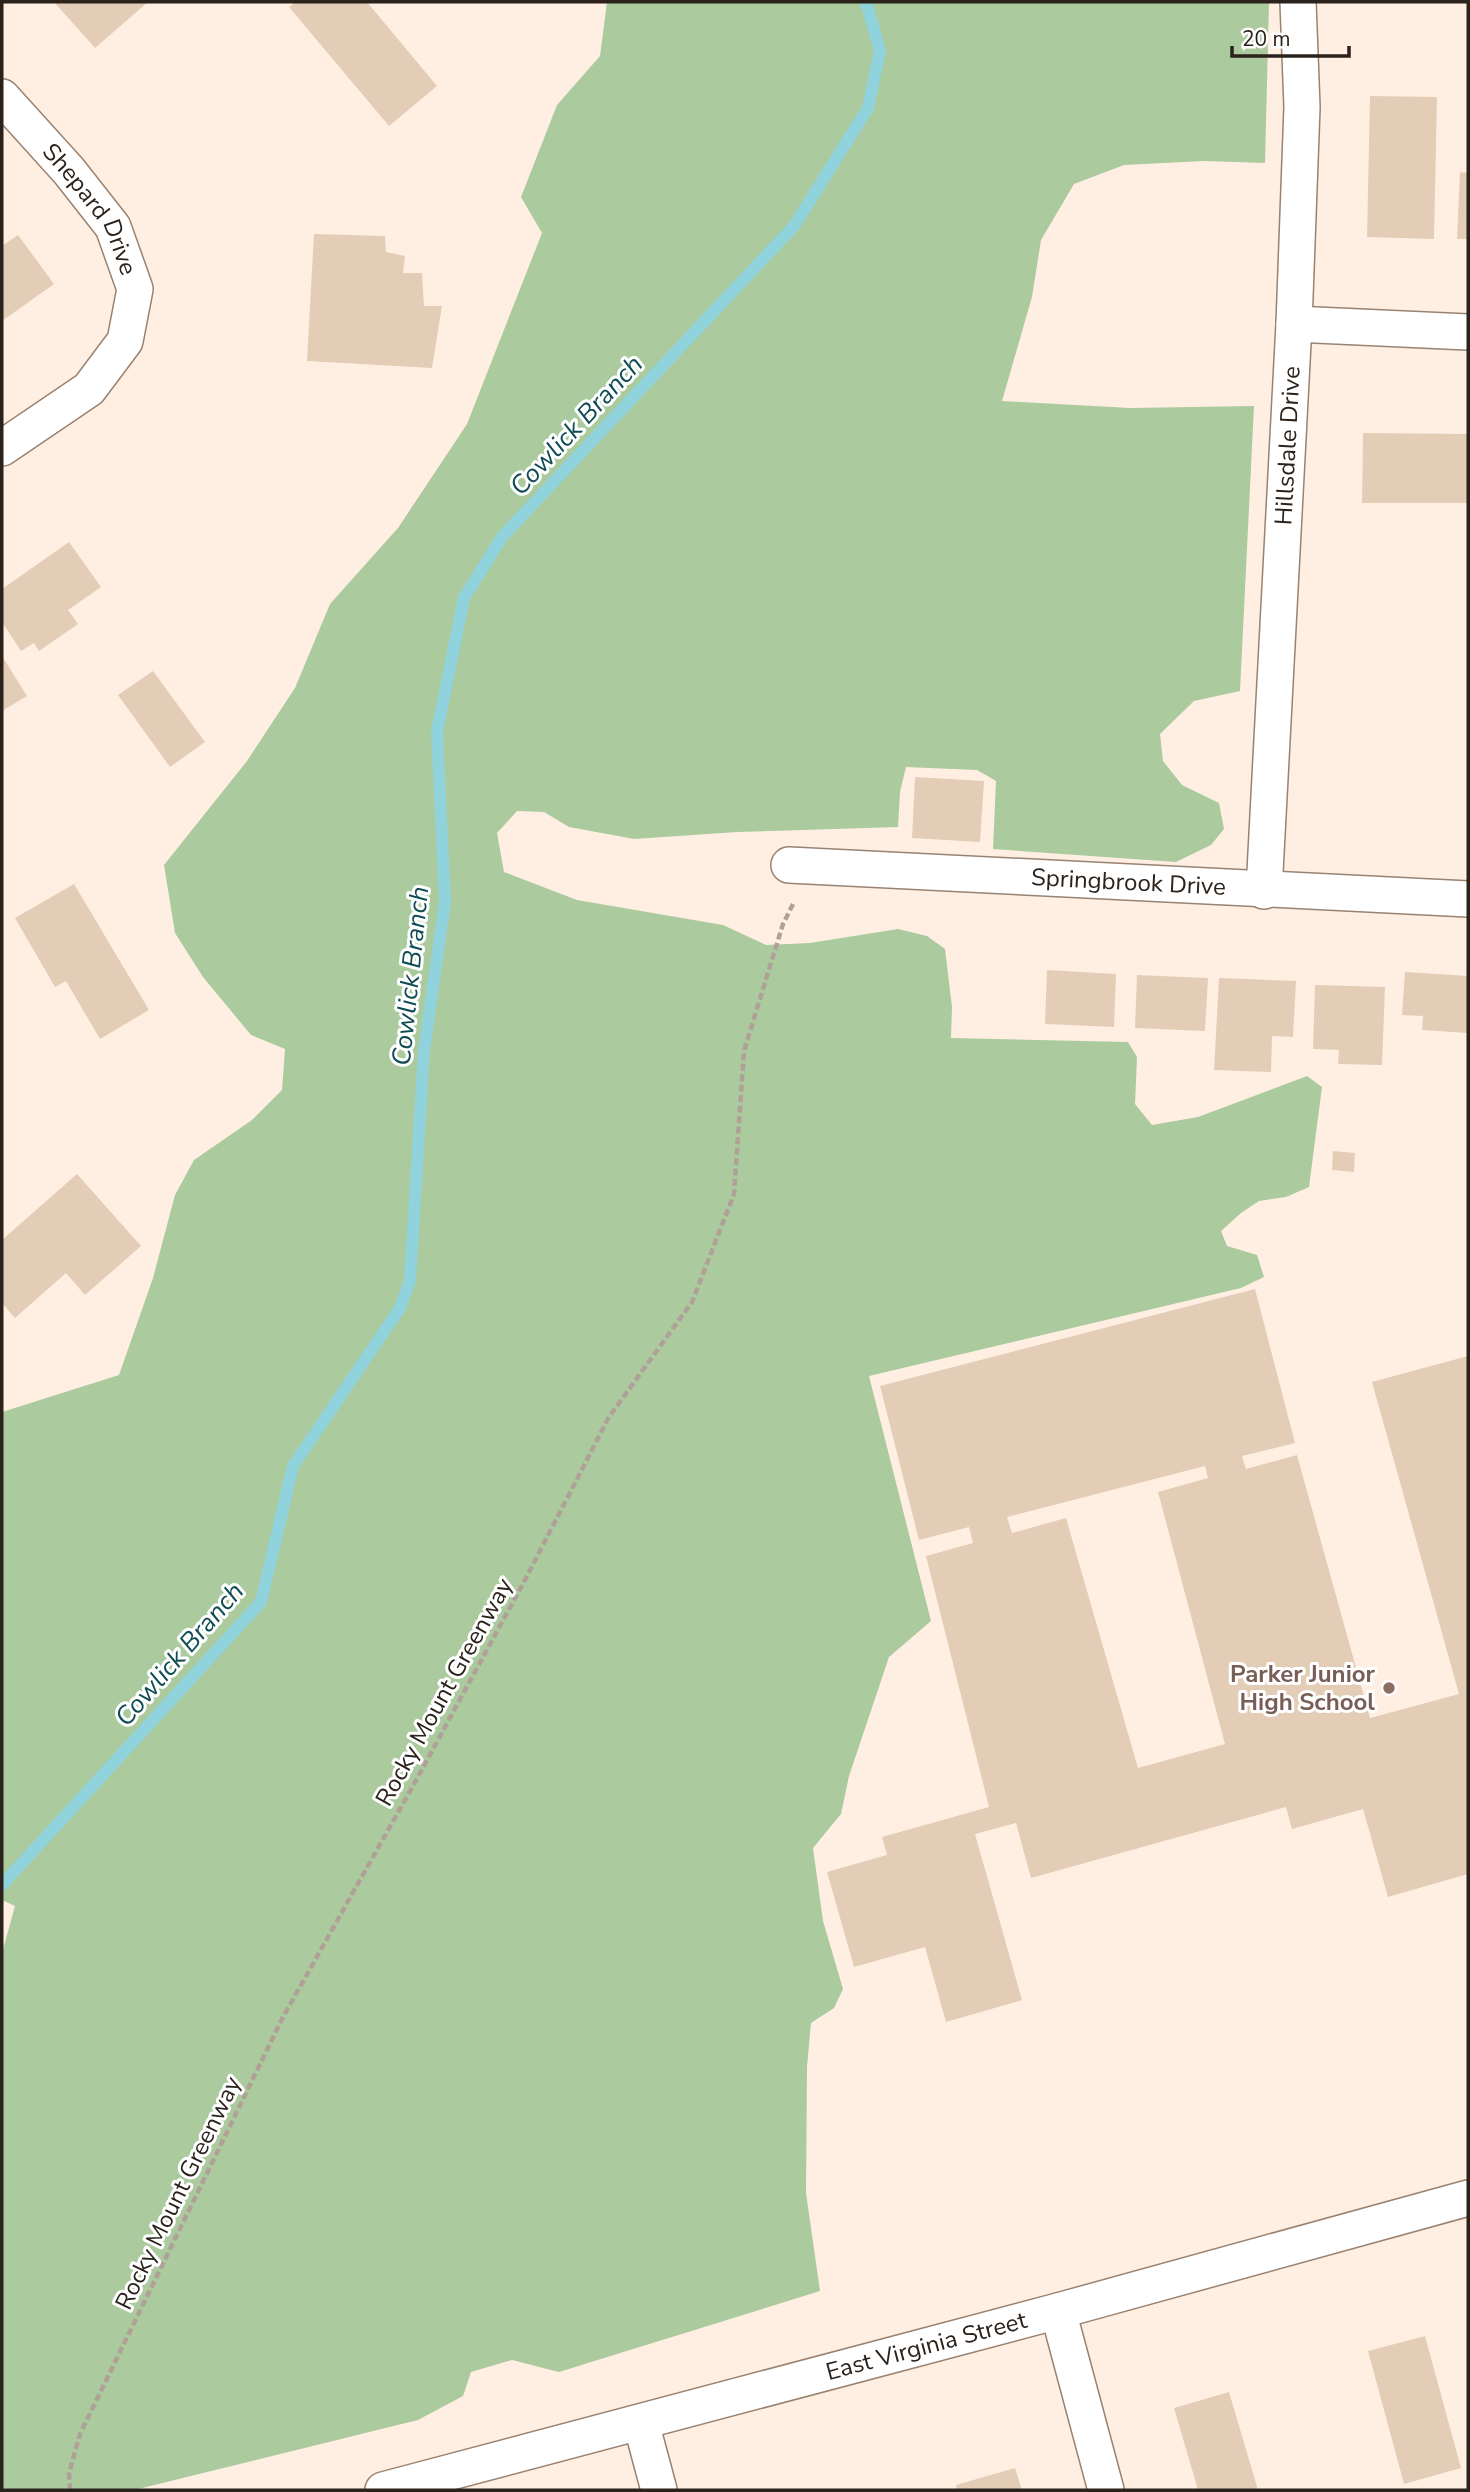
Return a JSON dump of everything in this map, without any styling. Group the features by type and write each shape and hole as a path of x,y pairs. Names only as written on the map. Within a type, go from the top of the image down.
{"street":[{"name":"Hillsdale Drive","path":"1264,891 1294,324 1302,107 1298,2"},
{"name":"Shepard Drive","path":"2,97 69,171 113,227 135,289 125,341 89,389 2,448"},
{"path":"1294,324 1468,332"},
{"name":"Springbrook Drive","path":"793,881 1264,891 1468,899"},
{"name":"East Virginia Street","path":"383,2490 1058,2311 1468,2198"},
{"path":"1058,2311 1105,2490"},
{"path":"641,2423 659,2490"}],"path":[{"name":"Rocky Mount Greenway","path":"70,2490 69,2473 80,2434 284,2017 427,1760 609,1416 692,1301 734,1194 744,1052 793,881"}],"green space":[{"path":"607,2 1269,2 1265,163 1204,161 1124,165 1074,184 1041,240 1032,297 1002,401 1130,408 1254,406 1240,691 1194,701 1160,734 1163,761 1182,785 1219,803 1224,829 1211,845 1176,862 993,849 996,781 977,770 906,767 900,792 898,827 737,832 634,839 569,827 544,812 517,811 497,833 504,872 577,900 723,925 766,945 810,943 898,929 927,936 945,949 952,1007 951,1038 1128,1042 1137,1057 1135,1104 1152,1125 1198,1117 1307,1076 1322,1087 1309,1187 1286,1197 1259,1201 1221,1231 1227,1246 1257,1255 1264,1277 1241,1288 869,1376 931,1621 889,1657 849,1776 841,1814 813,1848 823,1921 843,1989 834,2008 811,2023 807,2067 806,2193 820,2291 559,2372 512,2360 471,2372 463,2396 418,2420 134,2490 2,2490 2,1953 15,1906 2,1900 2,1412 119,1375 153,1278 175,1195 194,1160 252,1120 282,1090 285,1049 251,1035 203,977 175,933 164,865 247,761 295,688 330,604 398,528 467,424 542,233 521,197 557,105 600,56"}],"building":[{"path":"54,2 148,2 95,48"},
{"path":"296,2 367,2 437,86 389,126 289,7"},
{"path":"1370,96 1437,97 1434,239 1367,237"},
{"path":"1460,172 1468,173 1468,239 1457,239"},
{"path":"314,234 385,236 386,252 405,256 403,273 422,273 424,306 442,306 432,368 307,361"},
{"path":"18,235 54,284 2,321 2,246"},
{"path":"1363,433 1468,434 1468,503 1362,503"},
{"path":"69,542 101,587 68,610 78,624 39,651 34,643 21,651 2,622 2,589"},
{"path":"2,656 27,696 2,711"},
{"path":"153,671 205,742 170,767 118,695"},
{"path":"915,777 984,781 980,842 912,838"},
{"path":"74,884 149,1010 100,1039 66,981 55,987 15,918"},
{"path":"1047,970 1116,974 1114,1027 1045,1024"},
{"path":"1405,972 1468,976 1468,1033 1422,1030 1423,1016 1402,1015"},
{"path":"1137,975 1208,978 1205,1031 1135,1028"},
{"path":"1219,978 1296,981 1293,1037 1272,1036 1271,1072 1214,1070"},
{"path":"1315,985 1385,987 1382,1065 1338,1064 1339,1050 1313,1049"},
{"path":"1333,1151 1355,1153 1354,1172 1332,1170"},
{"path":"77,1174 141,1246 85,1295 66,1273 15,1318 2,1303 2,1240"},
{"path":"1255,1289 1295,1443 1242,1456 1246,1469 1297,1455 1370,1718 1459,1694 1372,1382 1468,1356 1468,1874 1388,1897 1363,1809 1292,1829 1286,1807 1031,1878 1016,1823 975,1834 1022,2000 946,2022 925,1947 854,1967 827,1872 887,1855 882,1837 989,1807 926,1556 973,1543 969,1527 919,1540 880,1386","holes":["1205,1466 1208,1478 1158,1492 1225,1744 1138,1768 1066,1518 1012,1533 1007,1517"]},
{"path":"1425,2336 1461,2468 1404,2484 1368,2351"},
{"path":"1229,2392 1258,2490 1198,2490 1174,2408"},
{"path":"1015,2468 1022,2490 957,2490 956,2485"}],"waterway":[{"name":"Cowlick Branch","path":"2,1885 261,1602 293,1466 400,1308 410,1281 424,1051 445,902 437,732 464,598 502,537 794,226 868,108 880,51 866,2"}],"place":[{"name":"Parker Junior High School","path":"1389,1688"}]}
